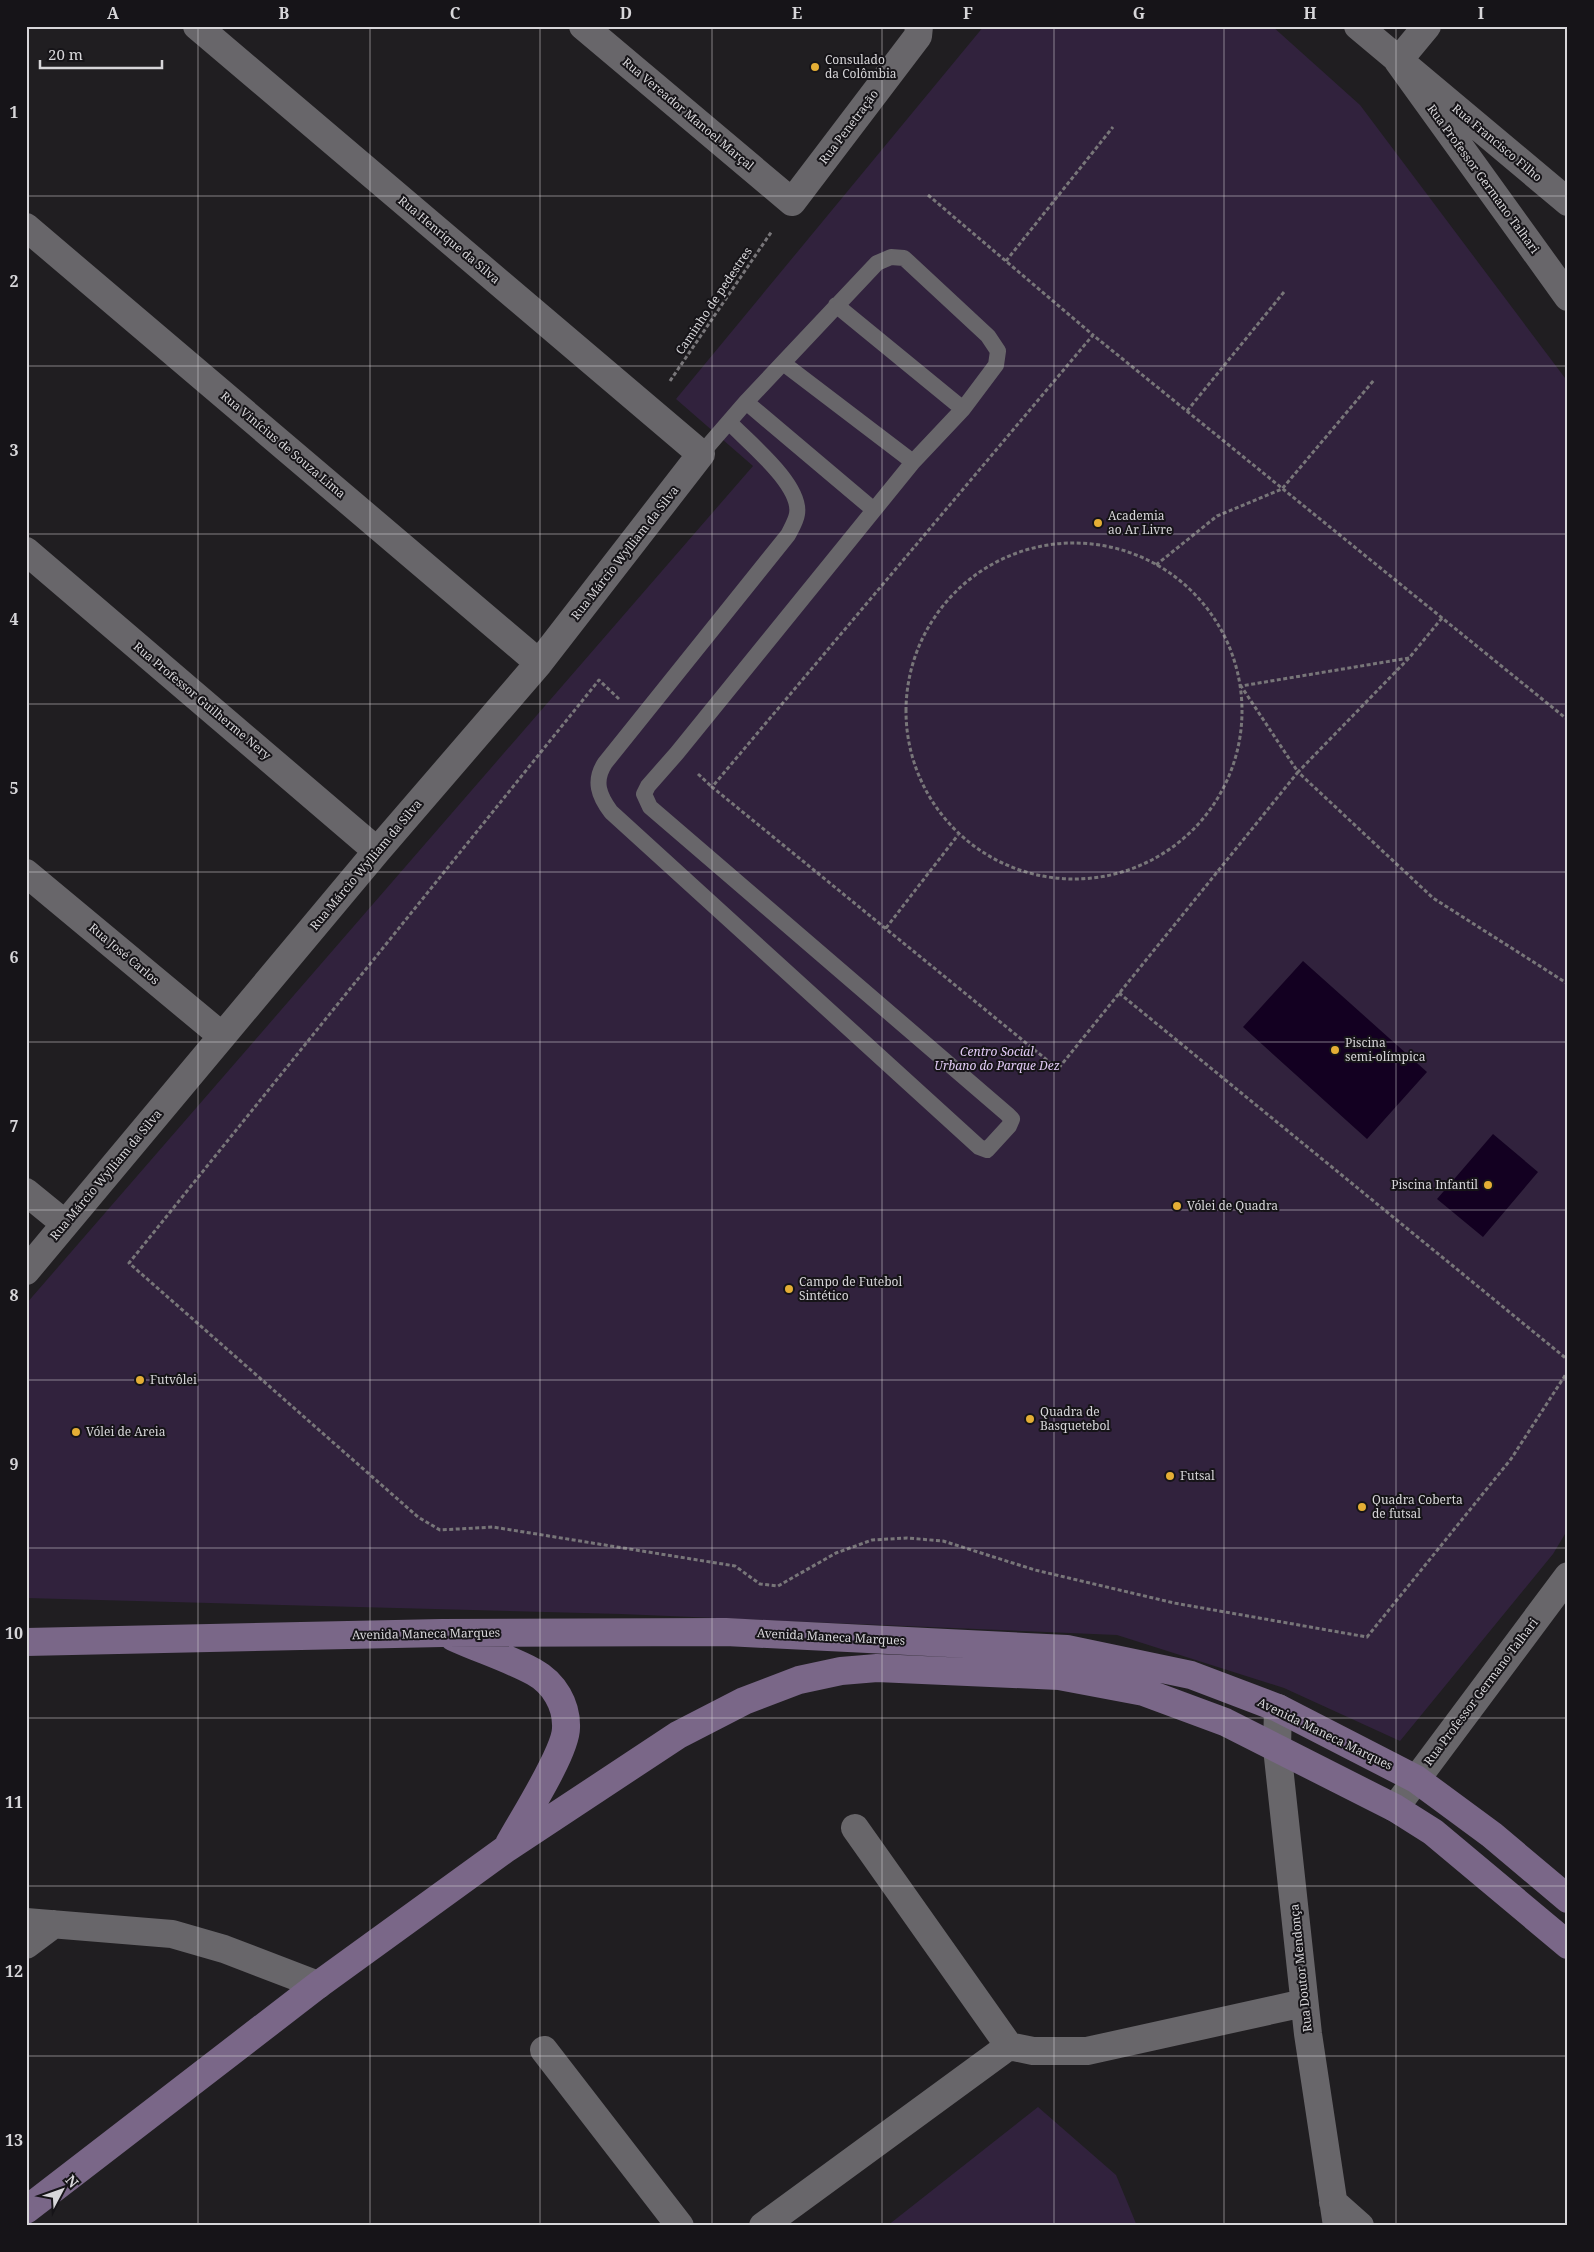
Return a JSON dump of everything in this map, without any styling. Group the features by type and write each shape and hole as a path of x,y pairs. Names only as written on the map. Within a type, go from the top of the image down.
{"main road":[{"name":"Avenida Maneca Marques","path":"26,1642 442,1633 726,1632 1066,1650 1191,1675 1278,1708 1416,1779 1492,1836 1568,1899"},
{"path":"442,1633 534,1672 548,1682 560,1698 565,1713 566,1730 560,1752 507,1848"},
{"path":"26,2210 318,1985 507,1848 686,1731 744,1701 799,1680 841,1671 877,1668 1060,1676 1144,1692 1225,1722 1395,1808 1433,1832 1568,1945"}],"street":[{"name":"Rua Henrique da Silva","path":"197,26 701,454"},
{"name":"Rua Vereador Manoel Marçal","path":"583,26 792,202"},
{"name":"Rua Penetração","path":"792,202 918,36 919,26"},
{"name":"Rua Francisco Filho","path":"1358,26 1568,202"},
{"path":"1398,61 1427,26"},
{"name":"Rua Professor Germano Talhari","path":"1398,61 1568,296"},
{"name":"Rua Vinícius de Souza Lima","path":"26,227 539,663"},
{"name":"Rua Márcio Wylliam da Silva","path":"26,1271 64,1223 377,850 539,663 701,454"},
{"name":"Rua Professor Guilherme Nery","path":"26,551 377,850"},
{"name":"Rua José Carlos","path":"26,873 222,1036"},
{"path":"26,1192 64,1223"},
{"name":"Rua Professor Germano Talhari","path":"1395,1808 1568,1576"},
{"name":"Rua Doutor Mendonça","path":"1278,1708 1277,1748 1304,2002 1335,2214"},
{"path":"855,1828 1009,2046 1033,2051 1087,2051 1304,2002"},
{"path":"26,1922 172,1934 231,1951 318,1985"},
{"path":"26,1945 54,1924"},
{"path":"763,2226 1009,2046"},
{"path":"544,2050 680,2226"},
{"path":"1335,2214 1360,2226"}],"lane":[{"path":"701,454 746,402 877,262 891,257 904,258 988,336 998,351 996,365 963,409 913,462 677,753 648,786 644,794 650,807 1012,1119 1010,1126 990,1149 984,1150 979,1147 611,812 602,800 597,784 599,772 788,535 798,513 794,494 784,478 729,422"},
{"path":"836,305 963,409"},
{"path":"783,363 913,462"},
{"path":"746,402 874,510"}],"path":[{"path":"1006,261 1113,128"},
{"path":"928,195 1093,335 1568,720"},
{"name":"Caminho de pedestres","path":"650,410 792,202"},
{"path":"1187,411 1284,292"},
{"path":"712,787 1093,335"},
{"path":"1156,566 1217,516 1282,489 1374,380"},
{"path":"1241,686 1241,738 1225,788 1195,830 1153,861 1104,878 1052,879 1002,864 958,835 926,794 908,744 905,691 920,639 950,594 993,562 1043,544 1097,544 1148,560 1192,591 1224,634 1241,686 1298,772 1432,898 1568,984"},
{"path":"677,753 712,787 1058,1068 1298,772 1409,658 1442,618"},
{"path":"1241,686 1409,658"},
{"path":"641,719 600,680 129,1263 418,1517 440,1530 493,1527 735,1566 760,1584 778,1586 836,1553 872,1540 907,1538 943,1541 1035,1570 1174,1603 1367,1638 1511,1459 1568,1371"},
{"path":"886,928 958,835"},
{"path":"1119,993 1568,1360"}],"green space":[{"name":"Centro Social Urbano do Parque Dez","path":"984,26 1272,26 1360,105 1568,382 1568,1529 1553,1554 1400,1741 1284,1688 1117,1635 621,1614 26,1598 26,1304 753,466 676,399"},
{"path":"1038,2107 1116,2175 1137,2226 887,2226"}],"shaded area":[{"name":"Piscina semi-olímpica","path":"1303,961 1427,1072 1367,1139 1243,1027"},
{"name":"Piscina Infantil","path":"1493,1134 1538,1172 1483,1237 1437,1199"}],"place":[{"name":"Consulado da Colômbia","path":"815,67"},
{"name":"Academia ao Ar Livre","path":"1098,523"},
{"name":"Piscina semi-olímpica","path":"1335,1050"},
{"name":"Piscina Infantil","path":"1488,1185"},
{"name":"Vólei de Quadra","path":"1177,1206"},
{"name":"Campo de Futebol Sintético","path":"789,1289"},
{"name":"Futvôlei","path":"140,1380"},
{"name":"Quadra de Basquetebol","path":"1030,1419"},
{"name":"Vólei de Areia","path":"76,1432"},
{"name":"Futsal","path":"1170,1476"},
{"name":"Quadra Coberta de futsal","path":"1362,1507"}]}
